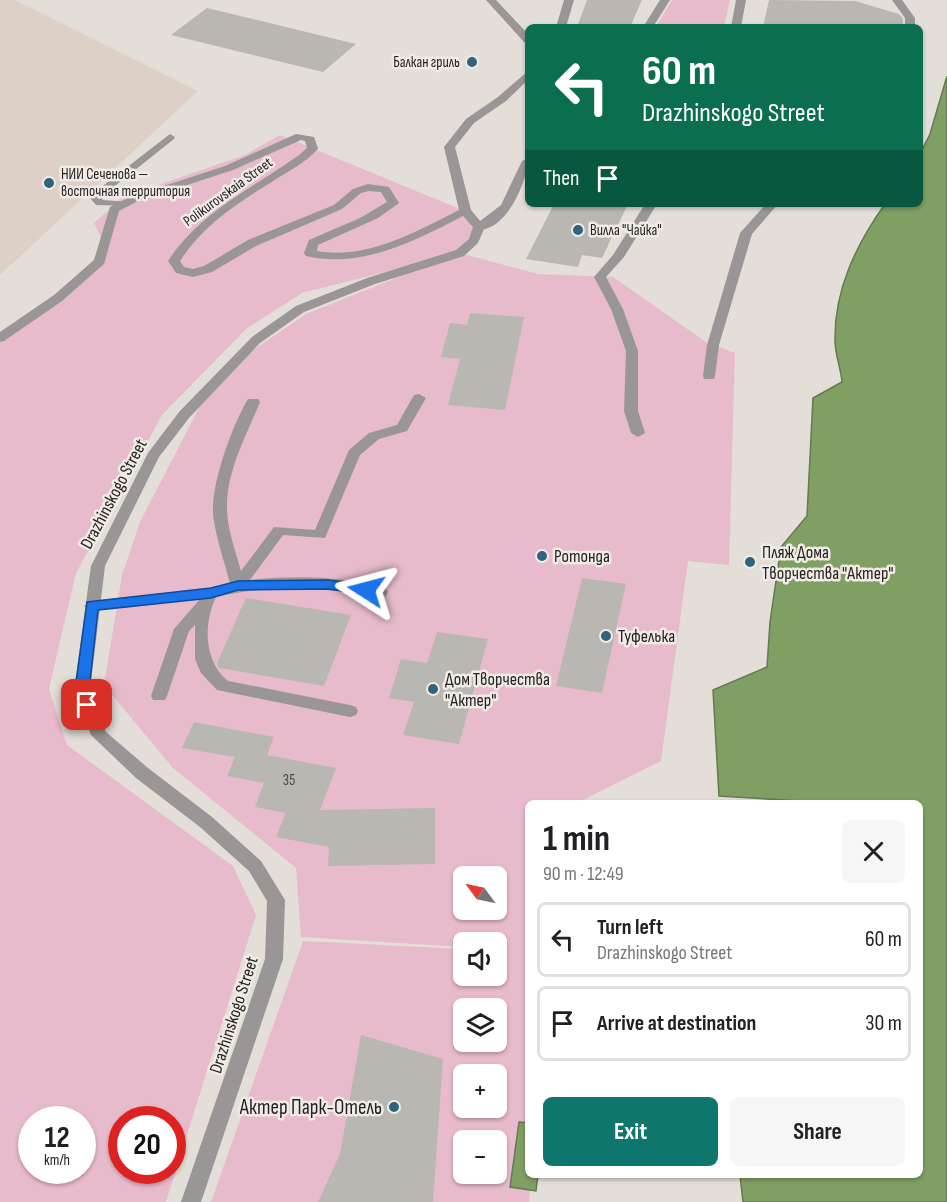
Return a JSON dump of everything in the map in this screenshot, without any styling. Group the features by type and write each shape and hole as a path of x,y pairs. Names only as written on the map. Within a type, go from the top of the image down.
{"street":[{"path":"491,0 525,37"},
{"path":"562,24 569,0"},
{"path":"650,24 665,0"},
{"path":"737,24 741,0"},
{"path":"897,0 910,18 910,24"},
{"path":"525,77 502,99 470,121 449,147 465,211 479,227 496,219 510,203 525,168"},
{"path":"124,204 100,202 95,196 170,136"},
{"name":"Polikurovskaia Street","path":"124,204 229,168 300,136 310,139 313,148 304,157 266,181 194,233 174,261 180,270 193,273 208,269 252,243 338,207 357,191 368,187 385,189 393,203 381,213 357,226 313,243 310,253 335,257 355,254 420,234 465,211"},
{"path":"0,338 58,298 100,261 114,209 124,204"},
{"path":"638,433 631,411 632,351 617,309 600,277 618,257 649,207"},
{"path":"709,376 713,345 746,233 769,207"},
{"name":"Drazhinskogo Street","path":"191,1202 274,959 276,900 255,866 206,822 142,773 99,735 82,690 98,566 153,456 184,415 256,340 300,309 371,281 460,253 474,240 479,227"},
{"path":"238,586 279,530 320,535 354,453 374,436 402,428 419,398"},
{"path":"238,586 224,530 220,503 230,463 253,402"},
{"path":"92,606 208,598 238,586 328,584 381,592"},
{"path":"159,696 182,629 208,598"},
{"path":"208,598 200,652 211,678 223,686 350,711"}],"shaded area":[{"name":"НИИ Сеченова — восточная территория","path":"0,0 15,0 198,91 0,275"},
{"path":"672,0 730,0 725,24 658,24"},
{"path":"947,76 947,1202 743,1202 740,1178 923,1178 923,800 784,800 719,796 713,690 767,667 770,622 781,547 807,516 813,398 842,382 835,341 838,304 843,286 856,252 883,207 923,207 923,148 930,134"},
{"path":"280,135 465,211 479,227 460,253 538,274 613,277 706,342 735,353 729,565 688,561 661,761 583,800 525,800 525,1178 532,1178 529,1202 211,1202 303,941 453,948 453,986 507,986 507,932 453,932 453,946 301,937 296,868 173,768 104,685 122,575 140,522 202,402 249,353 306,314 453,255 302,293 246,329 162,415 76,573 49,689 67,745 233,866 256,915 186,1138 186,1106 108,1106 108,1184 172,1184 166,1202 0,1202 0,338 100,261 104,244 94,223 123,197 245,155"},
{"path":"519,1122 525,1123 525,1178 538,1178 536,1191 510,1187"}],"building":[{"path":"587,0 642,0 631,24 578,24"},
{"path":"769,0 855,1 899,14 903,19 903,24 764,24"},
{"path":"207,8 356,44 323,72 171,35"},
{"name":"Вилла \"Чайка\"","path":"552,207 627,207 602,258 582,255 578,267 526,259"},
{"path":"470,313 524,317 505,410 448,405 460,359 441,357 450,323 467,325"},
{"path":"582,578 626,584 602,693 556,686"},
{"path":"246,598 351,615 324,686 219,668 217,663"},
{"name":"Дом Творчества \"Актер\"","path":"437,632 488,639 459,744 403,735 414,702 389,698 401,659 427,663"},
{"path":"194,722 274,737 267,755 336,768 320,810 435,808 435,864 328,866 329,847 276,837 286,813 255,807 264,783 227,776 235,757 182,748"},
{"name":"Актер Парк-Отель","path":"361,1035 443,1059 433,1202 318,1202 340,1154"}],"place":[{"name":"Балкан гриль","path":"472,62"},
{"name":"НИИ Сеченова — восточная территория","path":"49,183"},
{"name":"Вилла \"Чайка\"","path":"578,230"},
{"name":"Ротонда","path":"542,556"},
{"name":"Пляж Дома Творчества \"Актер\"","path":"750,562"},
{"name":"Туфелька","path":"606,636"},
{"name":"Дом Творчества \"Актер\"","path":"433,689"},
{"name":"Актер Парк-Отель","path":"394,1107"}],"route":[{"path":"87,705 82,690 92,606 211,593 238,586 328,584 366,590"}]}
